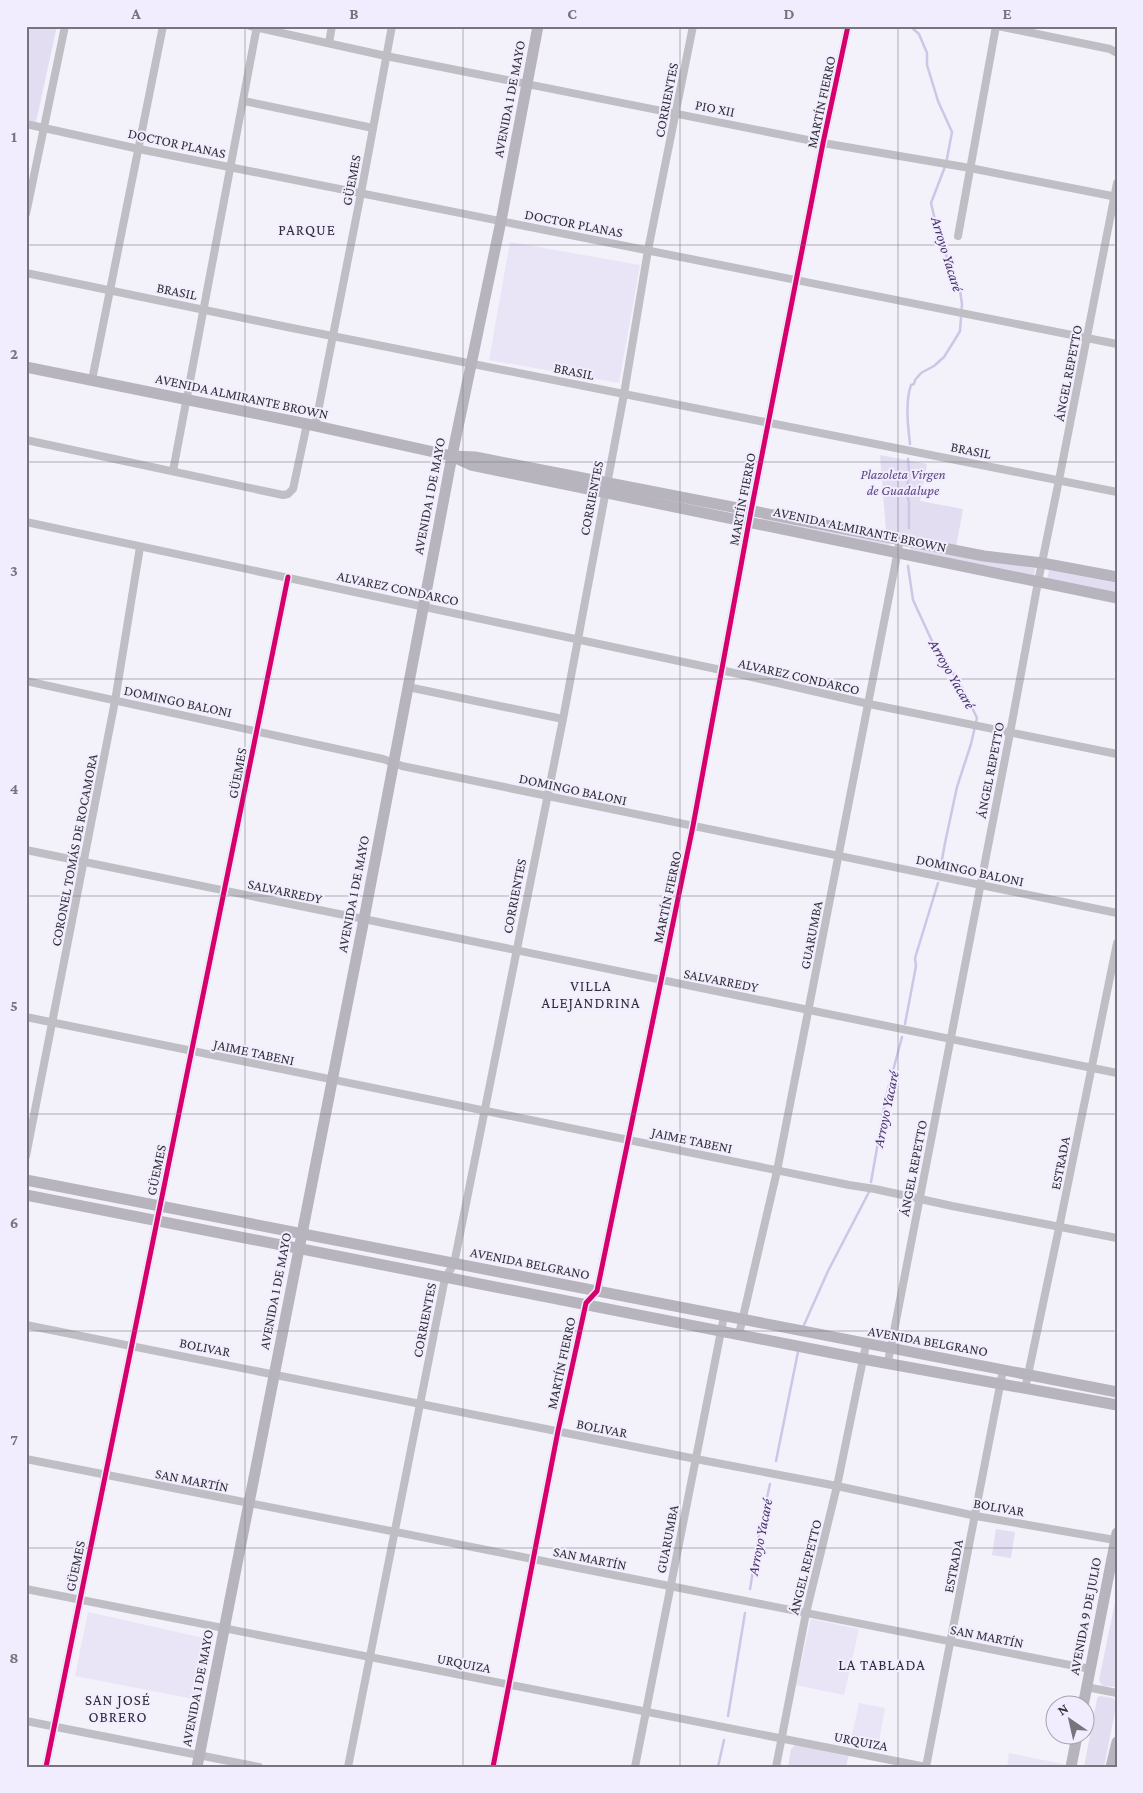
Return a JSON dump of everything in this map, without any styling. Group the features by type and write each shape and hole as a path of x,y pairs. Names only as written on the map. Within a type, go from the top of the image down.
{"main road":[{"name":"AVENIDA 1 DE MAYO","path":"198,1761 364,919 392,762 452,456 501,221 538,26"},
{"name":"AVENIDA ALMIRANTE BROWN","path":"26,368 311,425 452,456 471,465 606,488 750,516 900,540 984,556 1042,563 1117,577"},
{"name":"AVENIDA ALMIRANTE BROWN","path":"750,516 898,553 1117,598"},
{"name":"AVENIDA BELGRANO","path":"26,1180 866,1345 891,1348 1117,1392"},
{"name":"AVENIDA BELGRANO","path":"26,1194 863,1359 888,1362 1117,1405"},
{"name":"AVENIDA 9 DE JULIO","path":"1085,1696 1116,1544"},
{"path":"1111,1767 1117,1742"},
{"path":"1071,1767 1075,1746"}],"street":[{"path":"26,214 65,26"},
{"path":"92,380 163,26"},
{"path":"328,43 332,26"},
{"name":"GÜEMES","path":"172,471 283,495 288,494 293,489 333,335 392,26"},
{"name":"CORRIENTES","path":"348,1767 445,1278 454,1264 563,719 624,394 648,250 693,26"},
{"name":"MARTÍN FIERRO","path":"493,1767 558,1431 586,1304 597,1291 693,826 750,516 823,143 848,26"},
{"path":"958,236 997,26 1114,51"},
{"path":"26,440 172,471 244,101 255,27"},
{"name":"PIO XII","path":"255,27 386,56 823,143 970,168 1116,196"},
{"path":"244,101 373,128"},
{"name":"DOCTOR PLANAS","path":"26,124 139,149 1117,344"},
{"name":"ÁNGEL REPETTO","path":"888,1362 1117,183"},
{"name":"BRASIL","path":"26,273 1117,492"},
{"name":"ALVAREZ CONDARCO","path":"26,522 722,670 869,704 1117,754"},
{"name":"GUARUMBA","path":"739,1334 777,1171 900,540"},
{"name":"CORONEL TOMÁS DE ROCAMORA","path":"26,1156 85,862 115,700 140,547"},
{"name":"GÜEMES","path":"46,1767 288,577"},
{"name":"DOMINGO BALONI","path":"26,681 383,759 402,766 1117,913"},
{"path":"408,687 563,719"},
{"name":"SALVARREDY","path":"26,850 1117,1074"},
{"name":"ESTRADA","path":"1025,1389 1117,943"},
{"name":"JAIME TABENI","path":"26,1017 777,1171 875,1189 920,1200 1117,1238"},
{"name":"GUARUMBA","path":"635,1767 724,1316"},
{"name":"BOLIVAR","path":"26,1326 132,1345 837,1486 1116,1544"},
{"name":"ÁNGEL REPETTO","path":"776,1767 806,1613 837,1486 866,1345"},
{"name":"ESTRADA","path":"926,1767 1003,1370"},
{"name":"SAN MARTÍN","path":"26,1459 1090,1669"},
{"name":"URQUIZA","path":"26,1589 926,1767"},
{"path":"1086,1687 1117,1693"},
{"path":"26,1721 198,1761 259,1767"}],"shaded area":[{"path":"510,242 640,265 619,383 489,360"},
{"path":"88,1612 208,1639 199,1700 75,1676"},
{"path":"811,1619 859,1629 844,1695 796,1685"},
{"path":"859,1703 885,1708 878,1748 850,1744"},
{"path":"1009,1753 1078,1767 1007,1767"}],"green space":[{"path":"26,26 57,26 36,122 26,120"},
{"name":"Plazoleta Virgen de Guadalupe","path":"880,455 927,464 920,501 963,509 956,547 886,530"},
{"path":"763,517 890,542 889,546 762,521"},
{"path":"911,546 1035,568 1034,577 910,551"},
{"path":"1049,570 1117,583 1117,594 1047,580"},
{"path":"996,1529 1015,1532 1011,1558 992,1555"},
{"path":"1117,1593 1117,1687 1102,1686 1099,1680"},
{"path":"1099,1696 1113,1698 1117,1702 1104,1767 1084,1767 1088,1746 1096,1746 1097,1699"},
{"path":"795,1745 849,1754 846,1767 788,1767 791,1749"}],"waterway":[{"name":"Arroyo Yacaré","path":"910,26 919,34 927,53 927,65 938,101 952,132 946,164 931,203 939,237 960,291 962,304 960,331 944,357 934,366 921,373 914,384 911,385 908,407 910,444"},
{"name":"Arroyo Yacaré","path":"908,459 909,528"},
{"name":"Arroyo Yacaré","path":"908,566 913,600 932,641 962,687 977,718 957,787 940,871"},
{"name":"Arroyo Yacaré","path":"905,1024 916,966 915,958 938,883"},
{"name":"Arroyo Yacaré","path":"871,1182 886,1097 902,1037"},
{"name":"Arroyo Yacaré","path":"804,1325 828,1271 869,1192"},
{"name":"Arroyo Yacaré","path":"776,1461 798,1352"},
{"name":"Arroyo Yacaré","path":"750,1589 770,1484"},
{"name":"Arroyo Yacaré","path":"728,1716 745,1613"},
{"name":"Arroyo Yacaré","path":"718,1767 724,1740"}],"cycle path":[{"path":"493,1767 558,1431 586,1303 597,1291 693,826 751,511 823,143 848,26"},
{"path":"46,1767 288,577"}],"district":[{"name":"PARQUE","path":"307,230"},
{"name":"VILLA ALEJANDRINA","path":"591,994"},
{"name":"LA TABLADA","path":"882,1665"},
{"name":"SAN JOSÉ OBRERO","path":"118,1708"}]}
